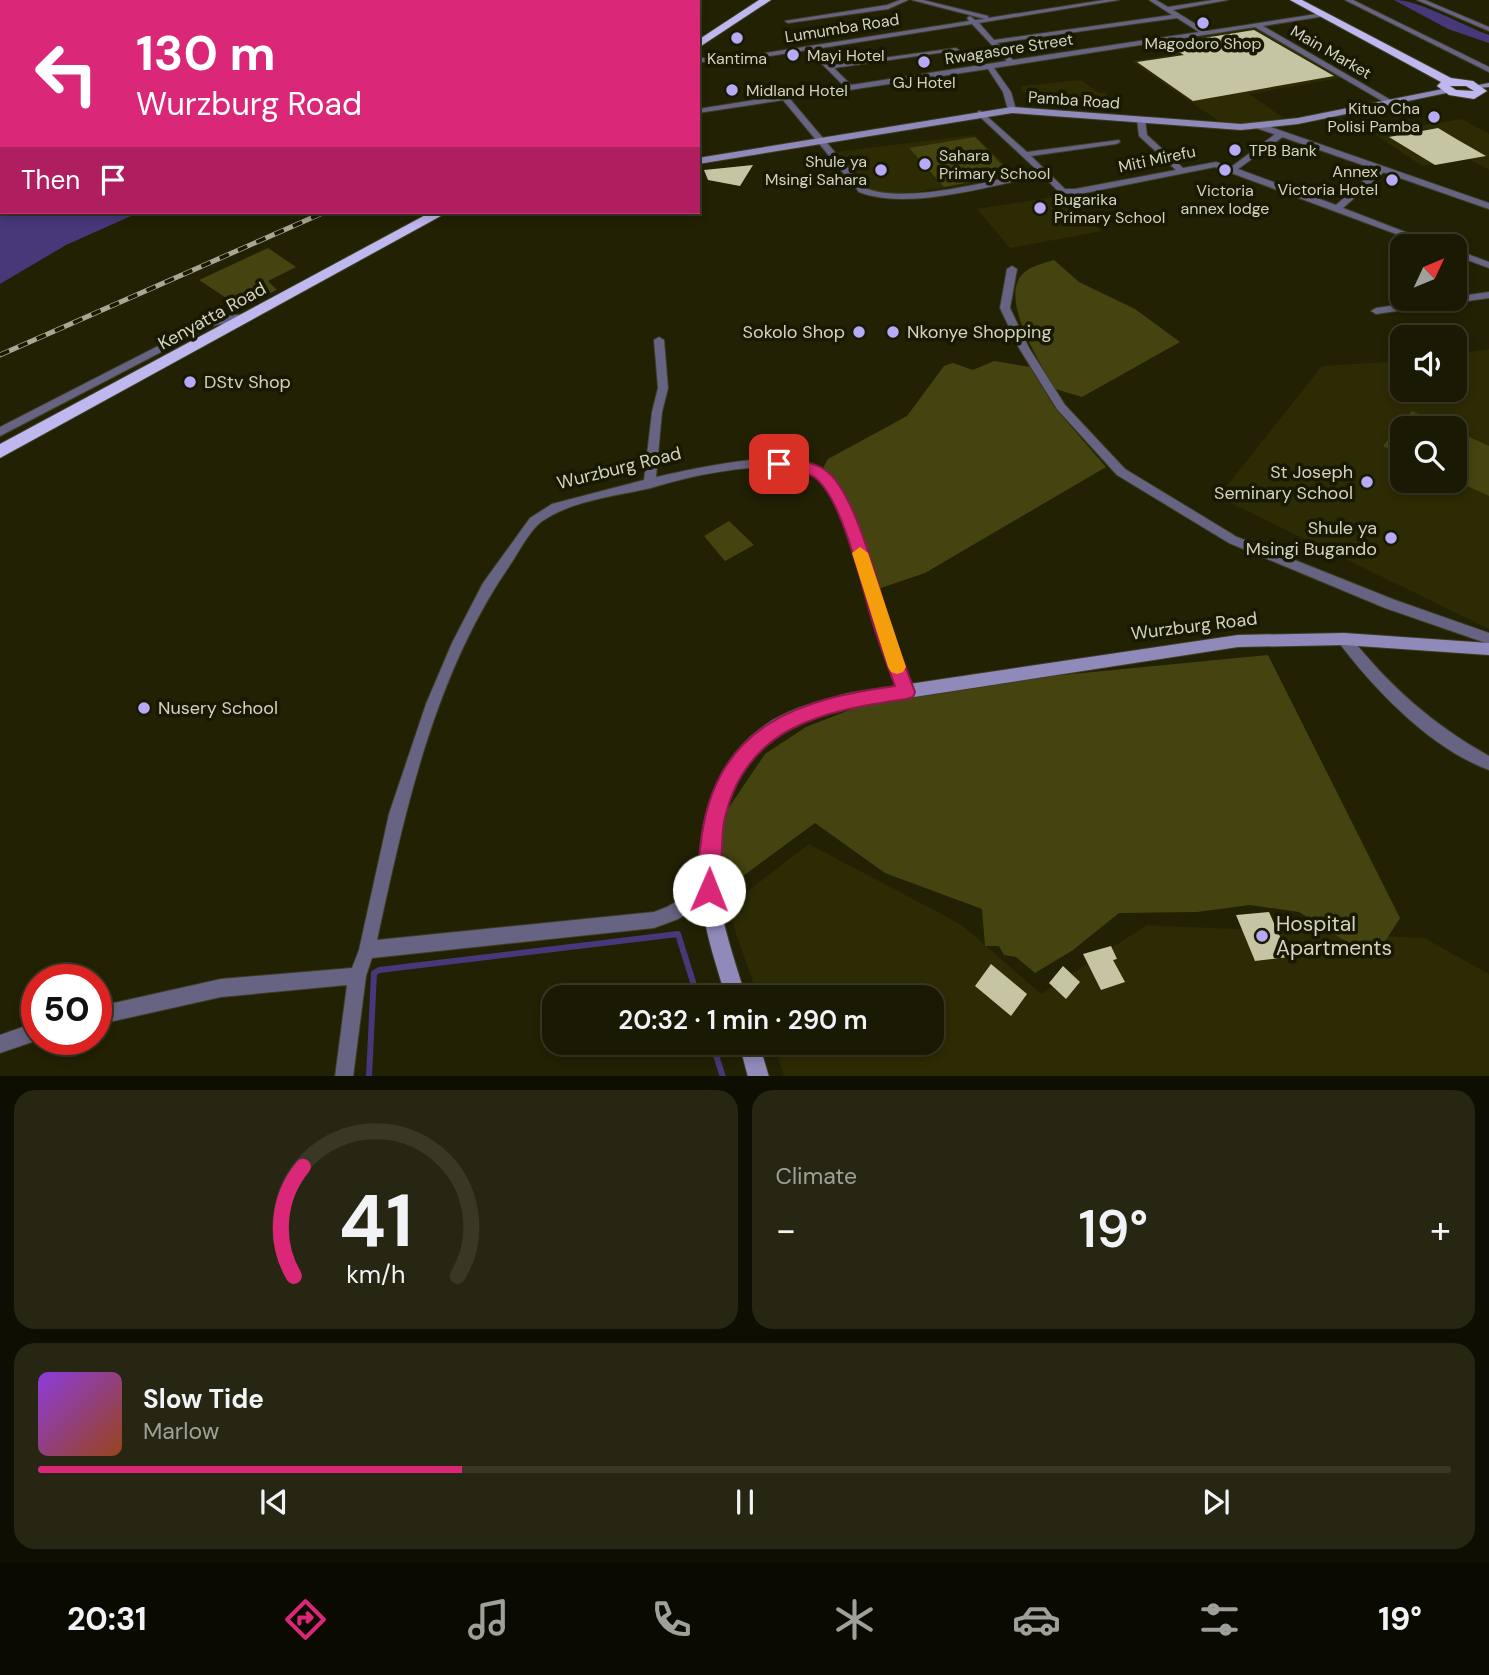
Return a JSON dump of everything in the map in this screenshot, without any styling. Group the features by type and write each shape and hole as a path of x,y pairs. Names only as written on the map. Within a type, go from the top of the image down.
{"highway":[{"path":"700,44 766,0"},
{"path":"1296,0 1469,96 1481,89 1489,101"},
{"name":"Kenyatta Road","path":"0,452 437,214"}],"main road":[{"name":"Pamba Road","path":"700,161 1012,110 1215,126 1259,126 1392,103 1448,85"},
{"name":"Wurzburg Road","path":"733,985 709,890 709,857 714,821 735,767 748,751 765,734 810,710 849,700 1238,641 1344,639 1489,649"},
{"path":"753,1055 759,1076"}],"street":[{"path":"788,21 888,6 905,0"},
{"path":"915,0 996,19"},
{"name":"Lumumba Road","path":"700,60 733,60 1116,0"},
{"path":"1153,0 1204,32"},
{"path":"1167,9 1225,0"},
{"path":"1348,0 1489,70"},
{"path":"1420,0 1489,29"},
{"path":"966,12 1012,63"},
{"name":"Rwagasore Street","path":"700,111 1323,15"},
{"path":"991,41 1178,16"},
{"name":"Main Market","path":"1255,24 1392,103"},
{"path":"809,47 852,89"},
{"path":"830,67 956,50"},
{"path":"990,66 1007,92 1012,110"},
{"path":"785,99 862,190 872,196 921,195 1042,173"},
{"name":"Miti Mirefu","path":"981,113 1057,187 1069,193 1209,164 1233,169 1406,234"},
{"path":"1140,119 1143,136 1180,169"},
{"path":"1259,126 1489,206"},
{"path":"1233,169 1281,134"},
{"path":"1024,155 1116,142"},
{"path":"1338,208 1382,169"},
{"path":"1467,257 1489,265"},
{"path":"1012,270 1006,308 1024,348 1061,407 1121,472 1233,540 1390,604 1489,639"},
{"path":"1376,311 1489,295"},
{"path":"0,432 208,324 233,317 251,317"},
{"path":"649,484 657,412 663,388 659,340"},
{"name":"Wurzburg Road","path":"344,1076 357,976 367,950 403,793 438,692 488,587 541,514 708,470 758,464 800,466 824,476 839,499 856,540 883,630 906,692"},
{"path":"1344,639 1386,692 1443,735 1489,764"},
{"path":"367,950 654,920 672,913 709,890"},
{"path":"112,1012 221,988 357,976"},
{"path":"0,1045 21,1037"}],"shaded area":[{"path":"1256,25 1346,77 1249,94 1284,118 1250,125 1220,122 1131,61 1177,54 1156,40"},
{"path":"1081,80 1099,93 1105,92 1110,100 1022,92 1021,86"},
{"path":"1462,119 1489,134 1489,170 1469,159 1422,166 1373,133"},
{"name":"Sahara Primary School","path":"974,135 1017,176 905,194 871,195 836,152"},
{"path":"975,137 1011,174 944,187 909,148"},
{"path":"1060,196 1102,231 1010,248 977,209"},
{"path":"0,214 136,214 66,245 0,284"},
{"path":"268,248 296,267 268,281 277,290 240,307 199,280"},
{"path":"1054,260 1079,282 1135,309 1180,342 1082,397 1055,389 1033,350 1019,318 1016,303 1016,289 1020,277 1027,270"},
{"path":"1489,349 1489,629 1218,497 1322,366 1390,362 1390,402 1467,402 1467,352"},
{"path":"994,361 1030,367 1055,408 1106,467 925,573 875,590 842,494 822,470 828,459 907,416 944,366 953,363 973,370"},
{"path":"1412,411 1423,416 1408,416"},
{"path":"1467,436 1489,446 1489,496 1467,486"},
{"path":"1390,438 1390,449 1383,446"},
{"path":"729,521 754,545 725,561 704,536"},
{"path":"1268,655 1400,918 1374,959 1299,912 1250,905 1197,912 1119,913 1073,950 1035,973 1016,957 1004,955 999,946 985,946 982,909 885,873 815,823 720,893 723,816 765,754 806,727 870,702 1041,677"},
{"path":"809,844 962,925 1041,994 1147,925 1424,938 1489,974 1489,1076 784,1076 777,1055 944,1055 944,985 754,985 727,907"}],"building":[{"path":"1254,30 1334,76 1193,101 1137,62 1184,55 1166,44"},
{"path":"1438,128 1486,156 1435,165 1389,137"},
{"path":"753,165 740,186 708,180 704,170"},
{"name":"Hospital Apartments","path":"1269,912 1289,957 1255,961 1236,915"},
{"path":"1111,946 1117,959 1113,960 1125,982 1101,990 1083,954"},
{"path":"991,964 1027,994 1011,1016 975,986"},
{"path":"1063,966 1080,982 1066,999 1049,983"}],"waterway":[{"path":"1400,0 1453,26 1489,39"},
{"path":"369,1076 374,973 379,970 678,934 694,985"},
{"path":"716,1055 723,1076"}],"railway":[{"path":"0,355 320,214"}],"slow traffic":[{"path":"860,553 897,667"}],"place":[{"name":"Magodoro Shop","path":"1203,23"},
{"name":"Kantima","path":"737,38"},
{"name":"Mayi Hotel","path":"793,55"},
{"name":"GJ Hotel","path":"924,62"},
{"name":"Midland Hotel","path":"732,90"},
{"name":"Kituo Cha Polisi Pamba","path":"1434,117"},
{"name":"TPB Bank","path":"1235,150"},
{"name":"Sahara Primary School","path":"925,164"},
{"name":"Shule ya Msingi Sahara","path":"881,170"},
{"name":"Victoria annex lodge","path":"1225,170"},
{"name":"Annex Victoria Hotel","path":"1392,180"},
{"name":"Bugarika Primary School","path":"1040,208"},
{"name":"Sokolo Shop","path":"859,332"},
{"name":"Nkonye Shopping","path":"893,332"},
{"name":"DStv Shop","path":"190,382"},
{"name":"St Joseph Seminary School","path":"1367,482"},
{"name":"Shule ya Msingi Bugando","path":"1391,538"},
{"name":"Nusery School","path":"144,708"},
{"name":"Hospital Apartments","path":"1262,936"}],"route":[{"path":"709,890 709,857 714,821 735,767 748,751 765,734 810,710 849,700 906,692 883,630 856,540 839,499 828,481 819,473 800,466 779,464"}]}
